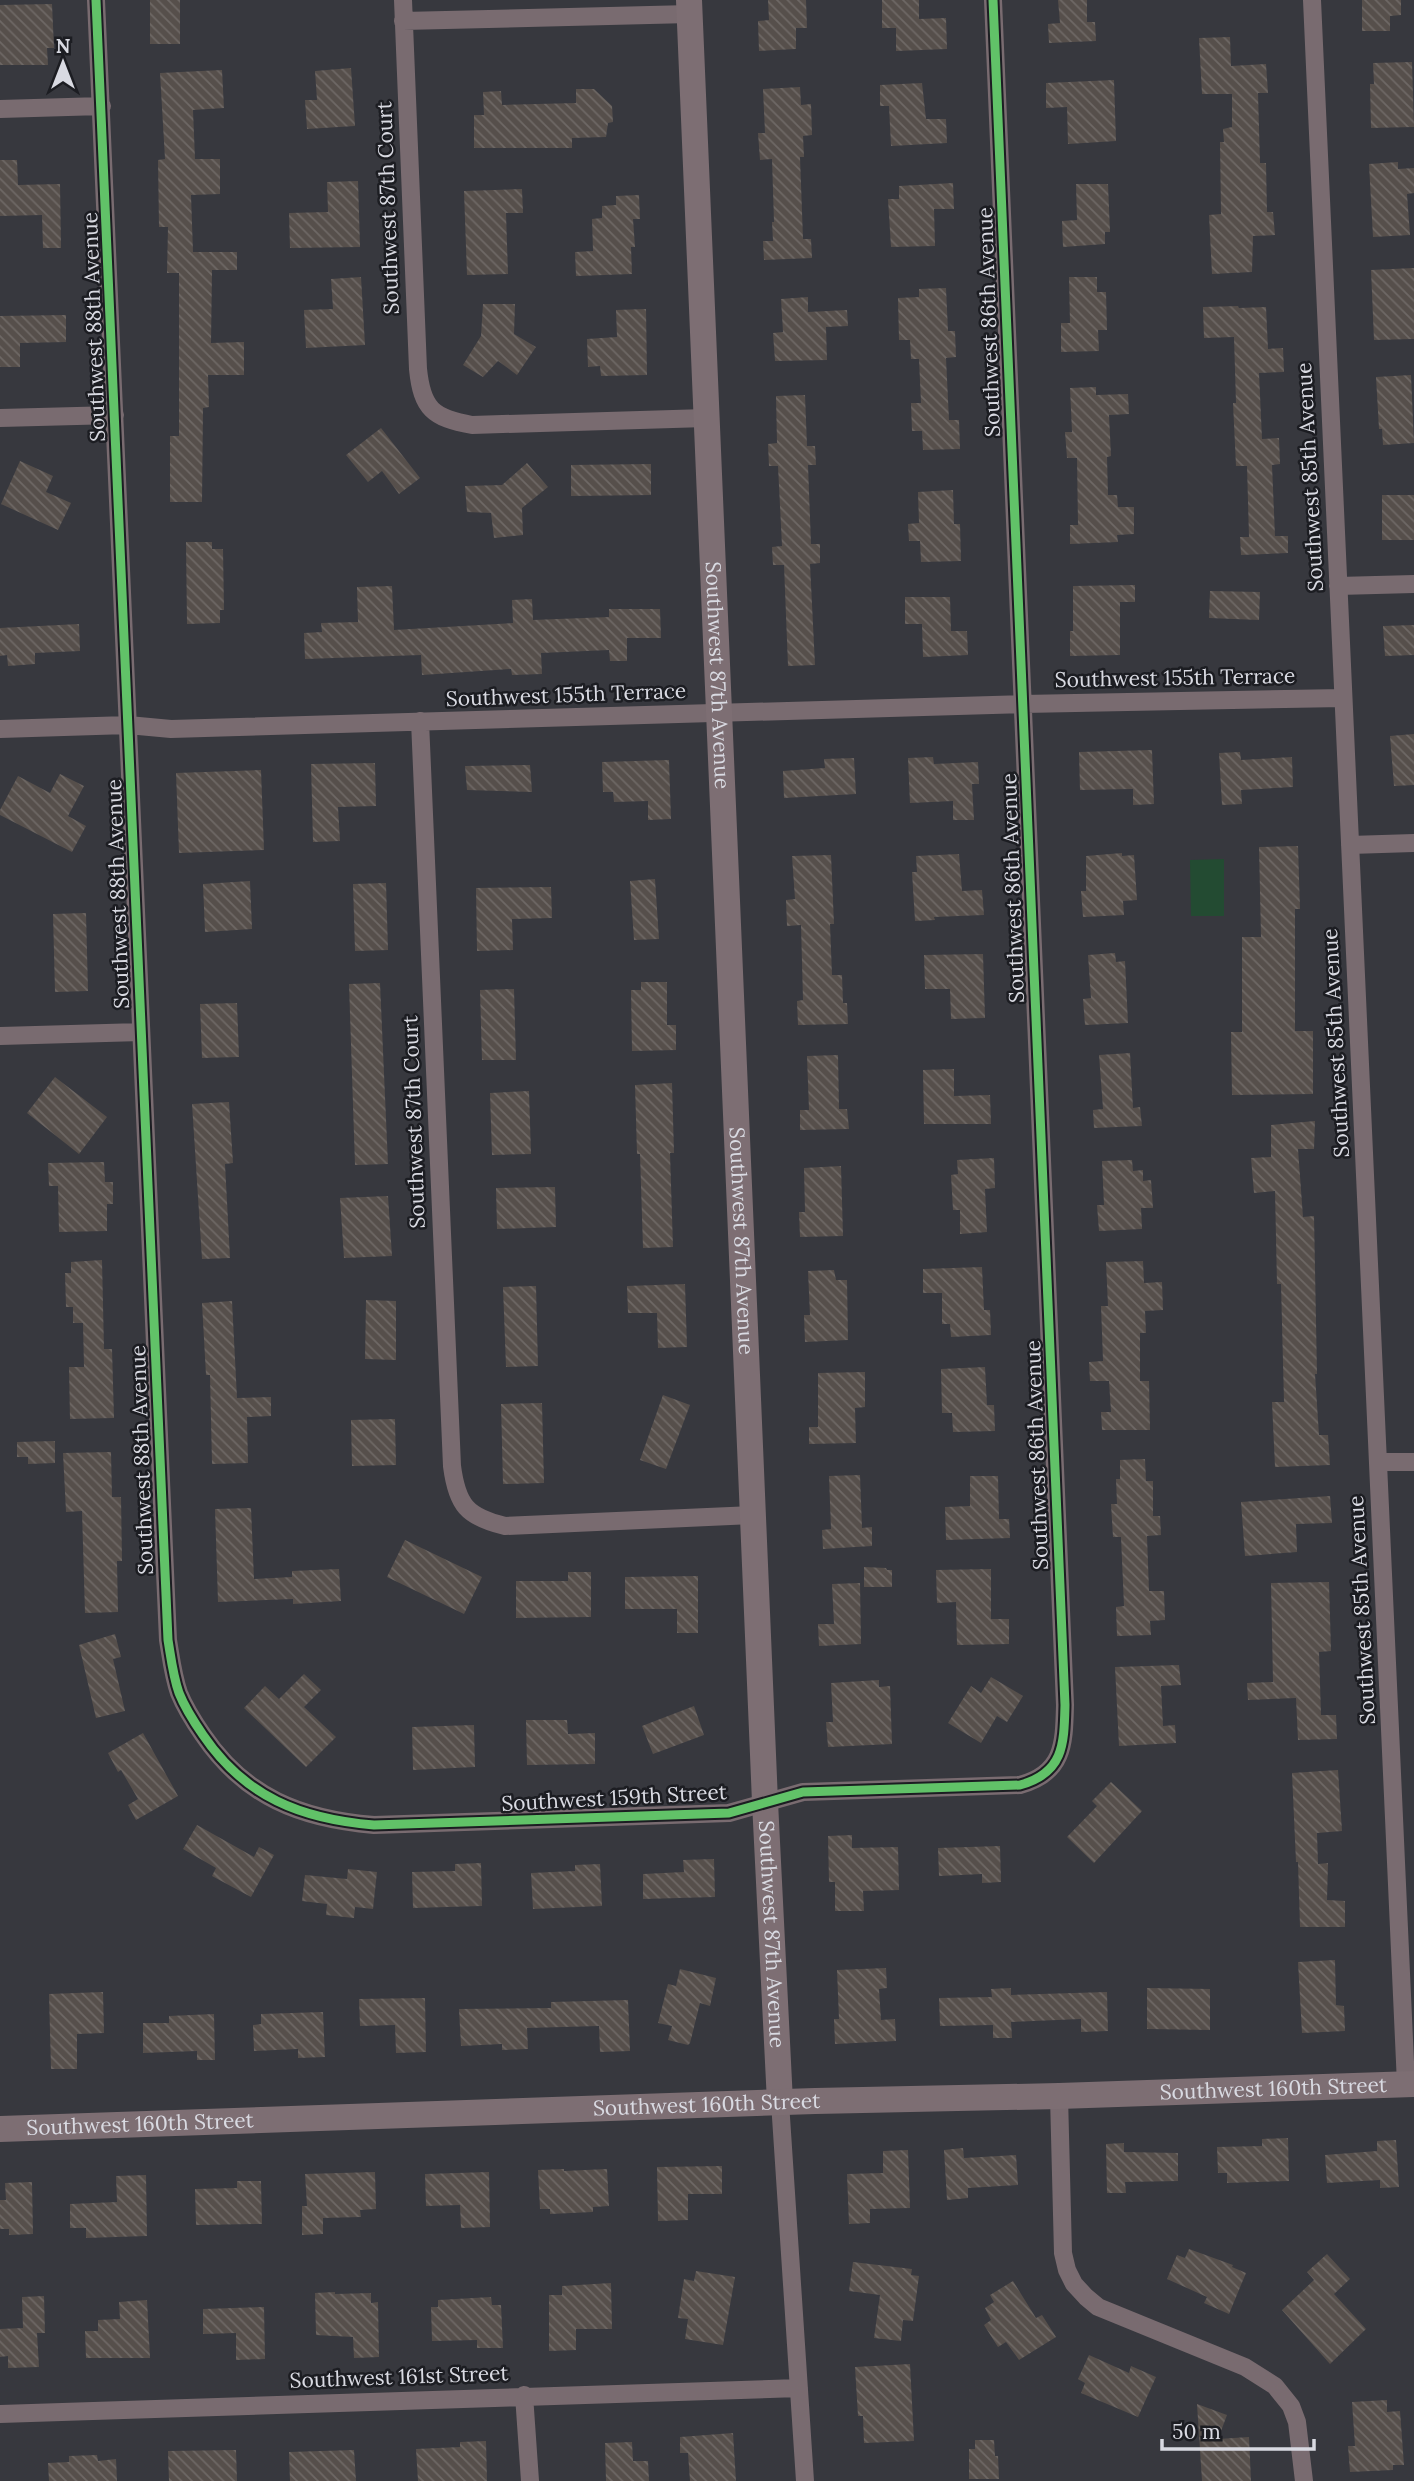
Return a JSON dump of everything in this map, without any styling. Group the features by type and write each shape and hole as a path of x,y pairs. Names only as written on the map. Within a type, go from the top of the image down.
{"street":[{"name":"Southwest 88th Avenue","path":"96,0 168,1640 180,1694 197,1727 230,1769"},
{"name":"Southwest 87th Court","path":"402,0 418,369 422,394 431,411 456,422 487,426 706,418"},
{"name":"Southwest 86th Avenue","path":"993,0 1065,1705 1063,1747 1049,1770"},
{"name":"Southwest 85th Avenue","path":"1312,0 1378,1462 1410,2084"},
{"path":"403,21 690,7"},
{"name":"Southwest 87th Avenue","path":"690,7 765,1802 780,2102 805,2481"},
{"path":"0,108 102,106"},
{"path":"0,418 115,415"},
{"path":"1338,586 1414,584"},
{"name":"Southwest 155th Terrace","path":"0,729 128,725 171,729 1023,704 1343,698"},
{"name":"Southwest 87th Court","path":"421,721 452,1466 459,1497 472,1514 488,1522 517,1527 753,1515"},
{"path":"1350,845 1414,843"},
{"path":"0,1037 141,1032"},
{"path":"1378,1462 1414,1462"},
{"name":"Southwest 159th Street","path":"230,1769 266,1796 293,1810 320,1818 374,1825 729,1813 803,1792 1020,1785 1040,1778 1049,1770"},
{"name":"Southwest 160th Street","path":"0,2129 780,2102 1410,2084"},
{"path":"1059,2096 1061,2235 1067,2270 1074,2284 1098,2306 1128,2321 1245,2367 1275,2386 1291,2406 1297,2422 1304,2481"},
{"name":"Southwest 161st Street","path":"0,2414 799,2388"},
{"path":"524,2395 530,2481"}],"green space":[{"path":"1224,859 1224,916 1191,916 1190,860"}],"building":[{"path":"150,0 180,0 180,44 150,44"},
{"path":"768,0 806,0 807,28 796,28 796,49 759,51 758,21 769,20"},
{"path":"882,0 919,0 919,19 946,18 947,49 896,51 896,28 882,28"},
{"path":"1058,0 1087,0 1087,22 1095,22 1096,41 1049,43 1048,24 1060,23"},
{"path":"1362,0 1401,0 1401,15 1390,16 1390,31 1362,31"},
{"path":"52,4 54,48 47,48 48,65 0,65 0,5"},
{"path":"1230,37 1231,66 1266,64 1268,93 1258,93 1260,163 1266,163 1267,212 1273,212 1275,235 1253,236 1252,272 1212,274 1209,215 1221,214 1220,142 1224,142 1223,129 1232,127 1232,94 1202,94 1199,38"},
{"path":"1412,62 1414,127 1371,128 1370,84 1374,84 1373,63"},
{"path":"351,68 355,126 307,129 305,100 317,100 315,71"},
{"path":"222,70 224,108 193,110 195,159 220,159 220,194 191,195 193,252 237,252 237,270 212,270 211,343 244,342 244,375 208,375 209,407 203,408 202,502 170,502 170,436 179,436 179,273 167,273 168,227 159,227 158,160 165,159 160,73"},
{"path":"1114,80 1116,141 1068,144 1067,107 1046,108 1046,83"},
{"path":"922,83 926,119 946,119 947,143 891,146 889,106 880,106 880,85"},
{"path":"800,87 801,105 811,104 812,135 803,136 804,157 800,157 803,239 811,239 812,258 764,260 763,241 773,241 774,222 772,159 760,160 758,133 765,133 763,89"},
{"path":"576,89 594,89 612,106 613,122 608,123 606,137 572,138 572,148 474,148 474,115 484,115 483,92 501,91 502,105 576,103"},
{"path":"0,160 17,160 18,185 60,184 61,248 43,248 42,215 0,216"},
{"path":"1398,162 1398,169 1414,168 1414,193 1407,194 1410,235 1373,237 1369,164"},
{"path":"358,181 360,247 290,248 289,213 328,212 327,182"},
{"path":"953,183 954,209 934,209 935,246 891,247 888,199 899,199 899,186"},
{"path":"1076,184 1108,184 1110,232 1105,232 1105,244 1063,247 1062,221 1077,220"},
{"path":"522,189 523,213 506,213 508,274 467,275 464,191"},
{"path":"639,195 640,219 633,219 635,247 631,247 632,274 576,276 575,252 593,251 592,219 602,218 602,206 616,205 616,196"},
{"path":"1414,268 1414,339 1374,340 1371,270"},
{"path":"361,277 365,345 306,348 304,310 333,309 331,279"},
{"path":"1069,277 1097,277 1097,292 1106,292 1107,330 1098,330 1099,351 1061,352 1061,323 1070,323"},
{"path":"946,288 948,331 955,331 956,357 946,358 949,420 959,420 960,449 923,450 922,431 912,431 911,403 921,403 919,359 911,359 910,340 899,340 898,298 919,297 919,289"},
{"path":"808,297 808,312 847,310 848,326 826,327 827,360 775,361 773,333 783,332 781,299"},
{"path":"483,304 515,304 514,334 536,347 517,375 498,361 483,377 463,365 481,336"},
{"path":"1203,307 1266,307 1268,349 1283,348 1284,372 1259,373 1262,439 1279,438 1280,464 1272,465 1275,536 1288,536 1288,553 1241,555 1240,537 1249,537 1247,466 1236,466 1234,337 1204,338"},
{"path":"646,309 647,375 601,376 600,366 588,367 587,339 617,337 616,310"},
{"path":"66,315 66,342 20,343 20,367 0,367 0,316"},
{"path":"1411,375 1414,443 1383,445 1382,429 1379,429 1376,377"},
{"path":"1096,387 1096,395 1128,394 1129,414 1109,415 1111,456 1107,457 1108,495 1117,495 1118,507 1134,507 1134,534 1117,535 1118,542 1070,544 1070,525 1078,525 1077,458 1067,458 1065,432 1072,432 1070,388"},
{"path":"805,395 807,446 815,446 816,465 808,465 811,544 820,544 820,563 810,564 815,665 788,666 784,565 773,565 772,547 782,546 778,466 769,466 768,444 777,443 776,396"},
{"path":"381,428 420,478 399,494 382,471 368,482 346,455"},
{"path":"20,461 53,476 46,492 71,503 58,530 1,504"},
{"path":"527,463 548,487 522,508 523,535 494,538 491,513 467,512 465,486 502,485"},
{"path":"651,464 651,495 571,496 571,465"},
{"path":"953,490 954,524 960,524 961,561 921,562 920,541 909,541 908,524 919,523 918,492"},
{"path":"1382,495 1414,495 1414,540 1382,540"},
{"path":"186,542 212,542 212,549 223,549 224,610 220,610 220,623 187,624"},
{"path":"1135,585 1135,602 1120,602 1120,655 1070,656 1073,586"},
{"path":"392,586 394,630 513,623 512,600 532,599 533,620 609,617 609,609 660,609 661,638 627,638 627,661 610,661 609,650 541,653 542,674 512,675 511,669 422,675 421,655 305,659 304,633 322,632 321,623 358,622 357,587"},
{"path":"1210,591 1260,592 1259,620 1209,618"},
{"path":"905,597 950,597 951,631 967,631 968,655 923,657 922,624 905,624"},
{"path":"79,624 80,651 35,653 35,664 8,666 7,655 0,656 0,628"},
{"path":"1414,625 1414,655 1385,656 1383,626"},
{"path":"1414,734 1414,785 1394,786 1390,736"},
{"path":"1152,750 1154,804 1133,805 1133,789 1080,790 1079,752"},
{"path":"1240,752 1241,760 1292,757 1293,787 1241,790 1242,804 1222,805 1219,753"},
{"path":"933,757 934,764 978,762 979,784 972,784 974,820 953,820 953,801 910,803 908,758"},
{"path":"854,758 856,794 784,798 783,771 825,768 824,759"},
{"path":"669,760 671,819 648,820 648,801 614,802 613,792 603,792 602,762"},
{"path":"375,763 376,806 338,807 340,841 313,842 311,764"},
{"path":"530,765 532,792 467,790 465,766"},
{"path":"261,770 264,850 179,853 176,773"},
{"path":"60,774 84,786 68,816 86,826 72,852 0,815 18,776 50,793"},
{"path":"1298,846 1300,909 1295,909 1295,1031 1313,1031 1313,1094 1232,1095 1231,1032 1242,1032 1242,937 1261,937 1259,847"},
{"path":"1122,853 1122,856 1134,855 1137,900 1123,901 1124,915 1083,917 1081,891 1086,891 1086,856"},
{"path":"959,854 962,891 982,890 984,915 934,917 935,920 915,921 912,872 917,872 916,856"},
{"path":"831,855 834,924 830,924 832,975 842,975 843,1003 847,1003 848,1024 798,1025 797,1001 803,1000 801,925 787,926 786,900 795,899 792,856"},
{"path":"655,879 659,939 634,940 630,881"},
{"path":"250,881 252,929 205,932 203,884"},
{"path":"386,883 388,950 355,951 353,884"},
{"path":"551,887 552,918 512,919 513,950 477,951 476,888"},
{"path":"86,913 88,991 55,992 53,914"},
{"path":"1115,953 1116,962 1125,961 1128,1023 1085,1025 1083,999 1091,998 1088,955"},
{"path":"983,954 985,1018 951,1019 950,989 925,989 924,955"},
{"path":"641,982 667,982 667,1025 676,1025 676,1050 632,1051 631,990 641,990"},
{"path":"380,983 388,1164 355,1165 349,984"},
{"path":"514,989 516,1060 482,1060 480,990"},
{"path":"237,1003 239,1057 202,1058 200,1004"},
{"path":"1130,1053 1133,1108 1140,1107 1142,1126 1094,1128 1093,1110 1103,1109 1099,1055"},
{"path":"838,1055 839,1109 847,1109 849,1129 800,1130 800,1110 809,1110 807,1056"},
{"path":"954,1069 954,1096 990,1095 991,1124 924,1124 923,1070"},
{"path":"55,1077 107,1117 79,1154 27,1113"},
{"path":"672,1083 674,1153 670,1153 673,1247 643,1248 635,1085"},
{"path":"529,1091 531,1154 492,1155 490,1093"},
{"path":"229,1102 233,1163 225,1164 230,1258 202,1259 192,1104"},
{"path":"1315,1121 1314,1149 1298,1149 1303,1217 1314,1216 1315,1374 1319,1435 1328,1435 1330,1465 1275,1467 1272,1402 1284,1402 1275,1191 1254,1193 1251,1158 1271,1157 1271,1125"},
{"path":"994,1158 995,1188 985,1189 987,1232 960,1234 960,1210 953,1210 951,1175 958,1174 957,1160"},
{"path":"1132,1160 1133,1171 1143,1170 1143,1181 1151,1180 1153,1208 1141,1208 1142,1229 1099,1231 1097,1205 1104,1205 1102,1161"},
{"path":"104,1162 105,1182 113,1182 113,1204 107,1204 107,1231 59,1232 58,1186 49,1186 48,1163"},
{"path":"841,1166 843,1236 800,1237 799,1212 805,1212 804,1168"},
{"path":"555,1187 556,1227 497,1229 496,1188"},
{"path":"388,1196 392,1256 344,1258 340,1198"},
{"path":"102,1260 104,1349 112,1349 114,1418 70,1419 69,1367 84,1367 83,1323 73,1323 73,1307 66,1307 65,1273 71,1273 71,1262"},
{"path":"1143,1261 1144,1283 1162,1282 1163,1310 1145,1311 1146,1333 1140,1333 1140,1381 1149,1381 1150,1430 1102,1430 1101,1412 1111,1412 1109,1381 1090,1381 1089,1362 1103,1361 1101,1306 1108,1306 1106,1262"},
{"path":"982,1267 984,1310 990,1310 991,1335 951,1337 950,1324 942,1324 942,1293 923,1293 923,1269"},
{"path":"834,1270 836,1280 847,1280 848,1340 805,1342 804,1315 810,1315 808,1271"},
{"path":"685,1284 687,1347 658,1348 657,1313 628,1313 627,1286"},
{"path":"536,1286 538,1366 506,1367 503,1287"},
{"path":"366,1300 396,1301 396,1360 365,1359"},
{"path":"232,1301 237,1398 271,1397 271,1416 247,1417 248,1463 212,1464 210,1375 206,1375 202,1303"},
{"path":"985,1367 987,1405 994,1405 995,1431 953,1432 952,1413 942,1413 941,1369"},
{"path":"865,1372 865,1407 855,1408 856,1443 809,1444 809,1427 818,1427 818,1373"},
{"path":"663,1395 690,1405 666,1469 640,1460"},
{"path":"542,1403 544,1483 503,1484 501,1404"},
{"path":"395,1419 396,1465 352,1466 351,1420"},
{"path":"55,1441 55,1463 28,1464 28,1457 17,1457 17,1442"},
{"path":"111,1452 112,1497 121,1497 122,1561 117,1561 118,1612 85,1613 82,1511 66,1512 63,1453"},
{"path":"1145,1459 1146,1481 1153,1481 1153,1516 1160,1516 1161,1535 1147,1536 1149,1591 1164,1591 1165,1620 1150,1621 1151,1635 1117,1636 1116,1607 1124,1606 1121,1537 1113,1537 1111,1504 1117,1504 1116,1479 1120,1479 1120,1460"},
{"path":"860,1475 862,1528 872,1527 872,1546 823,1549 822,1530 831,1529 829,1476"},
{"path":"970,1476 998,1476 999,1519 1009,1519 1010,1538 946,1540 945,1507 970,1506"},
{"path":"1330,1496 1332,1523 1296,1524 1297,1552 1245,1556 1241,1502"},
{"path":"251,1508 254,1579 292,1577 292,1571 339,1569 341,1601 293,1604 293,1599 218,1602 215,1509"},
{"path":"405,1540 482,1577 464,1614 387,1577"},
{"path":"864,1567 892,1570 892,1587 864,1587"},
{"path":"991,1569 991,1619 1009,1619 1009,1644 957,1645 956,1602 937,1603 936,1570"},
{"path":"568,1572 591,1572 591,1617 516,1618 516,1581 568,1581"},
{"path":"698,1576 698,1633 677,1633 677,1609 625,1609 625,1577"},
{"path":"1329,1582 1331,1651 1319,1652 1321,1715 1336,1715 1337,1739 1298,1740 1296,1698 1248,1700 1247,1683 1273,1682 1271,1583"},
{"path":"860,1583 861,1644 819,1646 818,1624 834,1624 832,1584"},
{"path":"115,1634 121,1657 113,1659 125,1711 96,1718 79,1645"},
{"path":"1179,1665 1181,1685 1161,1686 1163,1726 1175,1725 1176,1743 1119,1746 1115,1667"},
{"path":"304,1674 321,1690 304,1707 336,1737 306,1767 244,1708 265,1686 279,1699"},
{"path":"991,1677 1023,1696 1007,1722 997,1716 981,1743 948,1723 971,1686 981,1693"},
{"path":"879,1680 879,1687 890,1686 892,1744 828,1747 826,1722 833,1722 831,1683"},
{"path":"694,1706 704,1735 653,1754 642,1726"},
{"path":"526,1720 567,1720 568,1734 595,1733 595,1764 527,1765"},
{"path":"474,1725 475,1767 413,1770 412,1727"},
{"path":"143,1733 178,1796 136,1820 128,1805 138,1799 108,1753"},
{"path":"1338,1770 1342,1831 1317,1833 1318,1864 1328,1863 1327,1900 1345,1901 1345,1927 1300,1927 1292,1773"},
{"path":"1111,1782 1142,1811 1094,1863 1067,1837 1097,1806 1092,1801"},
{"path":"197,1825 254,1857 259,1847 274,1855 251,1897 212,1876 216,1868 183,1849"},
{"path":"852,1835 852,1848 898,1847 899,1890 863,1891 864,1911 835,1911 835,1882 829,1882 828,1836"},
{"path":"1000,1846 1001,1882 982,1883 982,1874 939,1876 938,1848"},
{"path":"714,1859 715,1897 643,1899 643,1874 684,1872 683,1860"},
{"path":"481,1863 482,1906 413,1908 412,1872 455,1871 455,1864"},
{"path":"600,1864 602,1906 533,1909 531,1873 575,1871 575,1865"},
{"path":"348,1869 377,1872 373,1909 355,1907 354,1918 326,1915 327,1904 302,1901 305,1875 347,1879"},
{"path":"1335,1960 1336,2005 1344,2006 1345,2031 1302,2033 1298,1962"},
{"path":"886,1968 887,1988 879,1989 881,2020 895,2019 896,2041 835,2044 834,2019 839,2019 837,1970"},
{"path":"680,1969 716,1978 710,2006 700,2003 688,2045 668,2040 672,2026 658,2023 668,1984 676,1986"},
{"path":"1011,1988 1011,1995 1107,1992 1108,2031 1081,2032 1081,2019 1011,2022 1012,2038 993,2038 993,2025 940,2026 939,1998 992,1997 991,1989"},
{"path":"1147,1988 1210,1989 1210,2030 1147,2029"},
{"path":"103,1992 104,2033 77,2034 77,2069 51,2069 49,1994"},
{"path":"425,1998 426,2052 396,2053 395,2025 360,2026 359,1999"},
{"path":"628,2000 630,2051 600,2052 599,2026 527,2028 528,2049 502,2050 502,2044 461,2046 459,2009 551,2008 551,2002"},
{"path":"323,2012 325,2057 298,2058 298,2049 254,2051 253,2025 261,2024 261,2014"},
{"path":"214,2014 215,2060 197,2060 197,2051 143,2053 143,2023 169,2023 169,2016"},
{"path":"1288,2138 1289,2181 1227,2183 1227,2173 1218,2173 1217,2147 1262,2146 1262,2139"},
{"path":"1396,2140 1399,2187 1380,2188 1380,2180 1327,2183 1325,2155 1377,2151 1377,2141"},
{"path":"1124,2143 1124,2152 1178,2153 1178,2181 1125,2182 1126,2193 1107,2193 1106,2144"},
{"path":"963,2148 964,2158 1016,2155 1018,2185 968,2188 968,2198 947,2200 944,2150"},
{"path":"908,2150 910,2208 870,2209 870,2223 849,2224 847,2174 883,2173 883,2151"},
{"path":"722,2166 722,2194 688,2194 688,2220 658,2221 657,2167"},
{"path":"607,2169 609,2206 593,2207 593,2212 550,2214 550,2209 540,2209 538,2170"},
{"path":"375,2172 376,2209 360,2210 361,2217 323,2218 323,2234 302,2235 302,2206 307,2206 305,2174"},
{"path":"489,2172 490,2227 461,2228 460,2205 426,2206 425,2174"},
{"path":"146,2175 147,2236 86,2238 86,2228 70,2228 70,2204 117,2202 116,2176"},
{"path":"237,2181 261,2181 262,2224 196,2225 195,2189 237,2188"},
{"path":"32,2182 33,2234 9,2235 9,2229 0,2229 0,2200 6,2200 5,2183"},
{"path":"1189,2249 1233,2265 1232,2267 1246,2273 1229,2314 1204,2303 1207,2297 1167,2279 1177,2255 1185,2258"},
{"path":"1327,2254 1350,2279 1334,2294 1366,2329 1330,2364 1282,2310 1314,2280 1307,2272"},
{"path":"853,2262 912,2269 911,2275 919,2276 913,2321 903,2320 901,2341 874,2338 880,2295 849,2291"},
{"path":"696,2271 735,2277 723,2345 685,2339 688,2319 678,2318 684,2279 694,2281"},
{"path":"1013,2281 1036,2318 1042,2315 1056,2337 1019,2360 1006,2342 998,2347 984,2325 991,2320 985,2308 994,2302 990,2295"},
{"path":"611,2283 612,2329 576,2329 576,2350 549,2351 549,2295 562,2295 562,2286"},
{"path":"315,2293 371,2293 371,2303 378,2302 379,2357 354,2358 353,2337 316,2335"},
{"path":"44,2296 45,2333 37,2333 39,2367 8,2368 8,2356 0,2357 0,2329 23,2328 22,2297"},
{"path":"491,2297 492,2305 501,2305 503,2348 477,2348 477,2340 432,2341 431,2307 438,2307 438,2300"},
{"path":"147,2300 150,2358 86,2358 85,2331 98,2331 98,2320 120,2319 119,2302"},
{"path":"264,2307 265,2359 236,2360 236,2333 203,2334 203,2309"},
{"path":"1089,2355 1129,2373 1131,2366 1156,2377 1138,2417 1081,2393 1085,2383 1078,2379"},
{"path":"910,2364 914,2441 864,2443 863,2416 858,2416 855,2367"},
{"path":"1387,2400 1387,2412 1400,2411 1404,2465 1393,2465 1393,2470 1350,2472 1348,2446 1355,2446 1352,2402"},
{"path":"1197,2404 1227,2415 1218,2439 1249,2437 1251,2481 1202,2481"},
{"path":"733,2433 736,2481 690,2481 688,2453 680,2453 680,2437"},
{"path":"975,2440 994,2440 999,2479 969,2479 969,2449 975,2449"},
{"path":"486,2441 487,2481 418,2481 416,2449 460,2447 460,2442"},
{"path":"632,2442 633,2461 648,2461 649,2481 606,2481 605,2443"},
{"path":"236,2450 237,2481 169,2481 168,2451"},
{"path":"354,2450 356,2481 290,2481 289,2452"},
{"path":"97,2455 98,2461 116,2459 117,2481 49,2481 48,2463 69,2462 69,2456"}],"cycle path":[{"path":"96,0 168,1640 175,1680 184,1704 203,1735 237,1774 256,1789 299,1810 322,1817 374,1825 729,1813 803,1792 1020,1785 1045,1773 1059,1755 1064,1732 1065,1705 993,0"}]}
